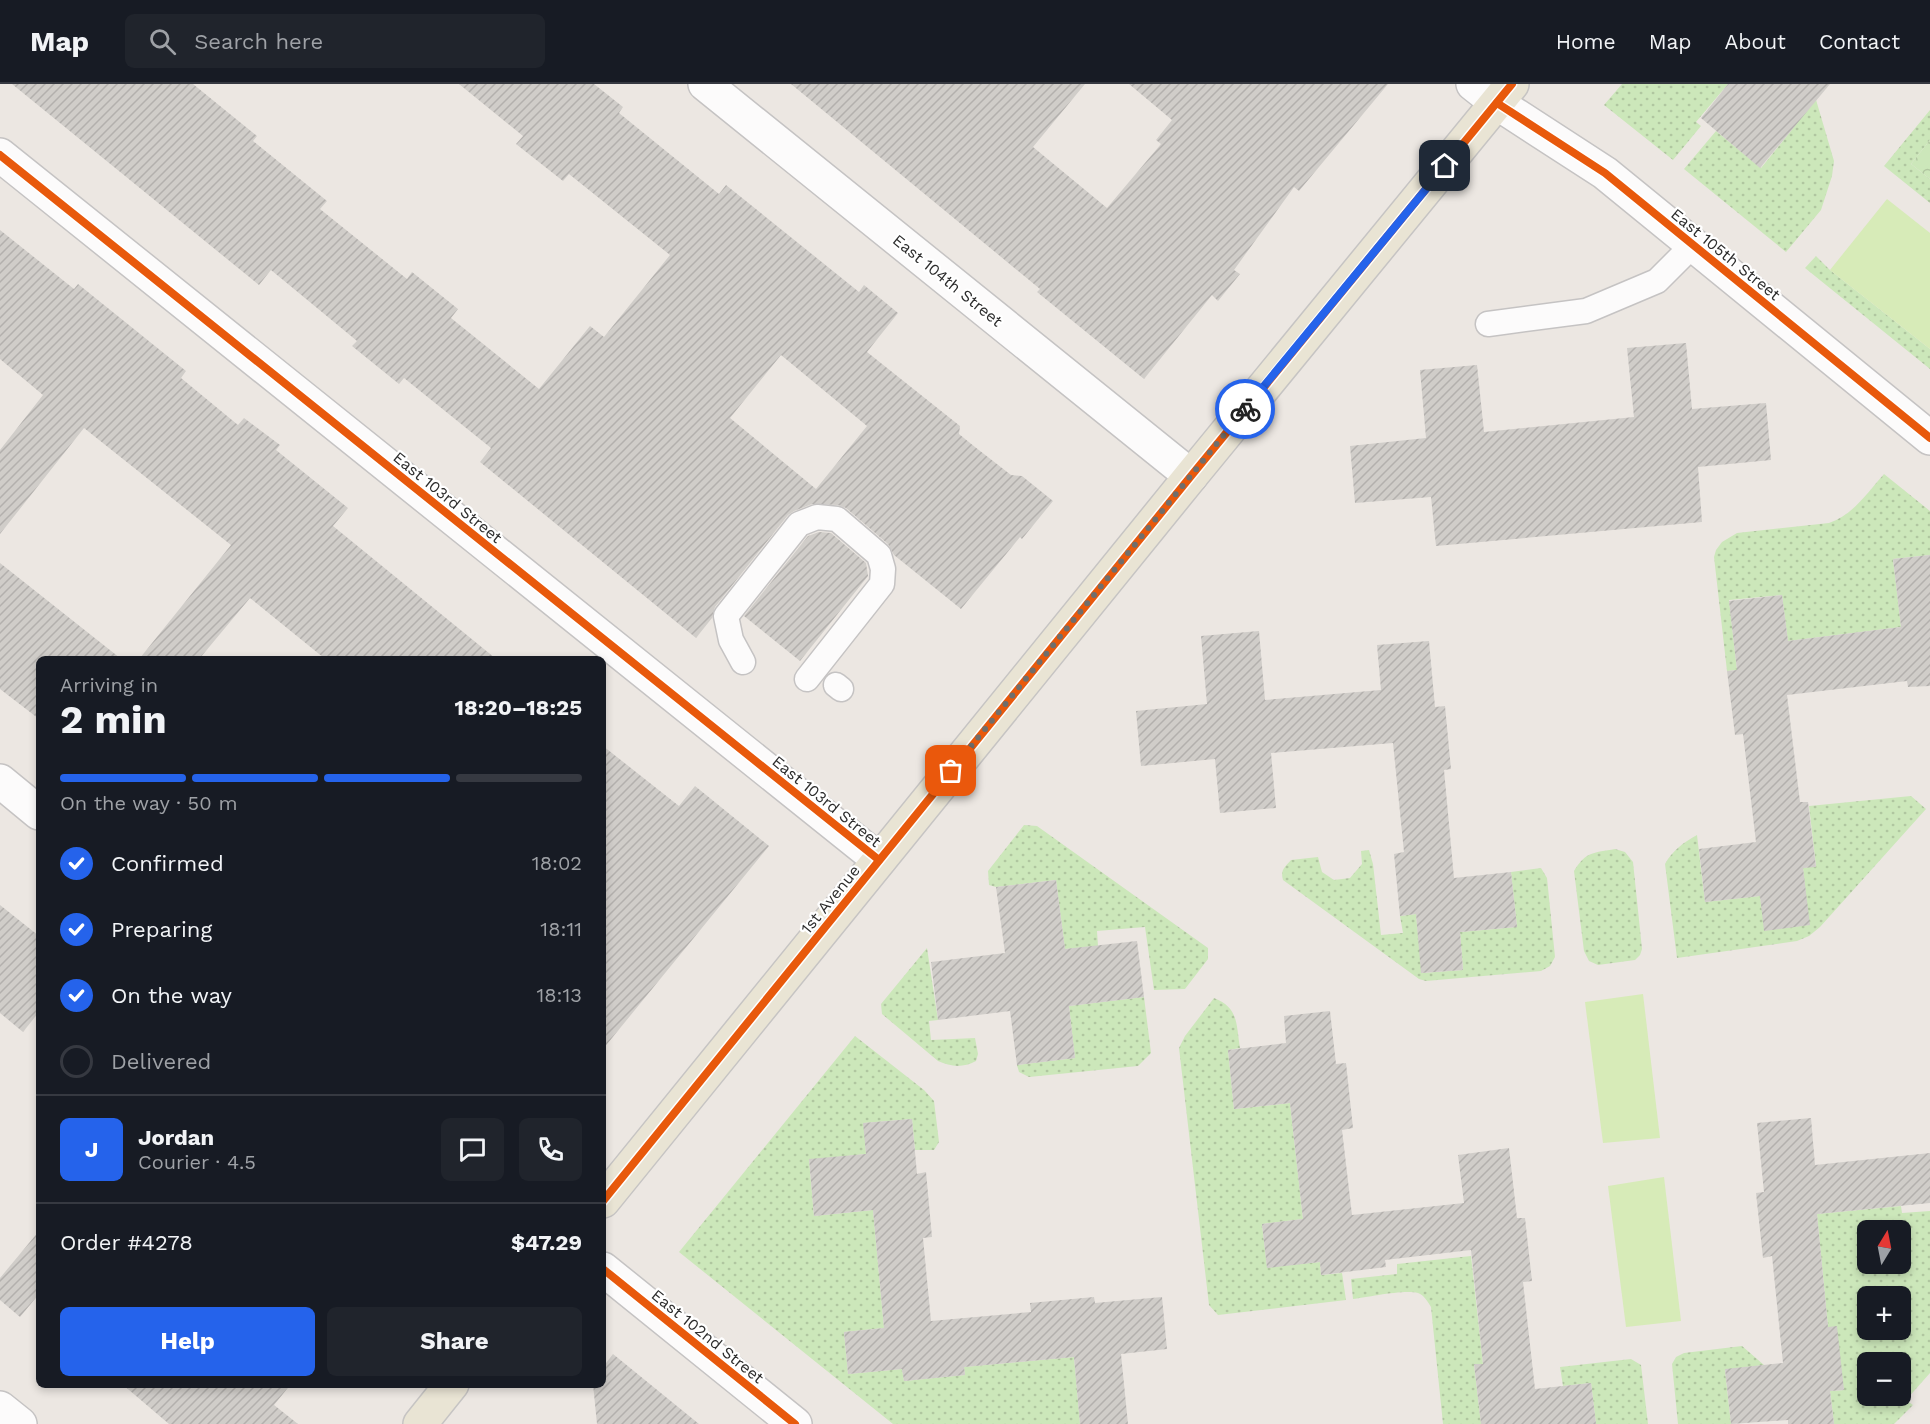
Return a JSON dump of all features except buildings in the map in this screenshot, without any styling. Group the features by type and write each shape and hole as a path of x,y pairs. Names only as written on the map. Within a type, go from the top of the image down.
{"main road":[{"name":"1st Avenue","path":"606,1198 1191,476 1494,90"},
{"path":"420,1424 449,1388"}],"street":[{"name":"East 104th Street","path":"705,84 1191,476"},
{"name":"East 105th Street","path":"1494,90 1605,173 1930,438"},
{"name":"East 103rd Street","path":"0,155 879,860"},
{"path":"0,781 36,811"},
{"name":"East 102nd Street","path":"606,1271 795,1424"},
{"path":"0,1408 20,1424"}],"lane":[{"path":"1488,324 1586,311 1657,281 1692,245"},
{"path":"743,662 731,640 726,616 799,524 817,517 837,519 879,555 883,569 882,584 807,679"}],"green space":[{"path":"1622,84 1728,84 1696,122 1701,126 1673,160 1604,105"},
{"path":"1812,86 1834,161 1832,176 1821,210 1786,252 1684,169 1716,131 1761,168 1794,127"},
{"path":"1930,110 1930,140 1911,164 1930,179 1930,203 1884,166"},
{"path":"1930,140 1930,179 1911,164"},
{"path":"1887,199 1930,233 1930,349 1830,270"},
{"path":"1816,256 1830,270 1930,349 1930,369 1805,268"},
{"path":"1884,474 1930,511 1930,555 1893,559 1901,627 1788,641 1782,595 1729,600 1737,670 1727,671 1714,557 1722,542 1737,533 1829,523 1853,509"},
{"path":"1911,796 1926,809 1820,927 1809,936 1797,941 1677,958 1665,864 1675,851 1688,841 1697,835 1705,902 1760,896 1765,930 1809,925 1803,868 1816,866 1809,806"},
{"path":"1024,825 1037,826 1208,948 1208,959 1185,989 1154,990 1145,927 1097,931 1098,946 1065,949 1056,880 996,887 989,885 988,871"},
{"path":"1615,849 1625,852 1633,862 1642,949 1635,960 1598,965 1589,961 1584,951 1574,871 1587,856"},
{"path":"1369,850 1373,864 1381,935 1403,933 1400,916 1416,914 1422,973 1463,970 1460,932 1517,927 1511,872 1541,868 1547,878 1555,957 1550,966 1541,971 1426,981 1419,979 1283,880 1282,877 1285,867 1291,860 1318,857 1322,872 1334,880 1350,878 1362,864 1361,851"},
{"path":"927,948 938,1020 929,1021 931,1040 975,1038 978,1054 976,1061 966,1065 948,1065 938,1061 882,1014 881,1004"},
{"path":"1643,994 1660,1138 1603,1143 1585,1002"},
{"path":"1144,997 1151,1053 1138,1066 1029,1077 1019,1072 1017,1065 1075,1058 1069,1006"},
{"path":"1214,998 1228,1007 1237,1024 1240,1048 1228,1050 1234,1109 1290,1103 1303,1219 1262,1224 1267,1267 1320,1262 1321,1275 1342,1273 1346,1300 1218,1315 1209,1305 1179,1048 1185,1036"},
{"path":"855,1036 924,1090 934,1101 939,1142 934,1150 915,1150 912,1119 864,1123 866,1154 809,1160 814,1216 873,1210 884,1328 844,1332 848,1374 902,1369 904,1381 965,1375 964,1367 1074,1357 1080,1424 893,1424 679,1252"},
{"path":"1664,1177 1681,1321 1626,1327 1608,1186"},
{"path":"1901,1206 1902,1213 1930,1211 1930,1373 1911,1394 1911,1352 1857,1352 1857,1406 1913,1405 1894,1424 1834,1424 1830,1391 1844,1390 1828,1327 1817,1214"},
{"path":"1471,1256 1483,1364 1474,1364 1481,1424 1443,1424 1429,1303 1420,1294 1412,1292 1353,1299 1351,1279 1397,1274 1397,1264"},
{"path":"1742,1346 1764,1365 1725,1370 1731,1424 1678,1424 1672,1364 1676,1357 1684,1353"},
{"path":"1631,1359 1641,1365 1648,1424 1596,1424 1591,1383 1563,1386 1560,1367"}],"cycle path":[{"path":"606,1197 1512,84"},
{"path":"1497,103 1605,173 1930,438"},
{"path":"0,155 879,860"},
{"path":"606,1271 795,1424"}],"way so far":[{"path":"951,771 1245,409"}],"route":[{"path":"1245,409 1445,166"}]}
